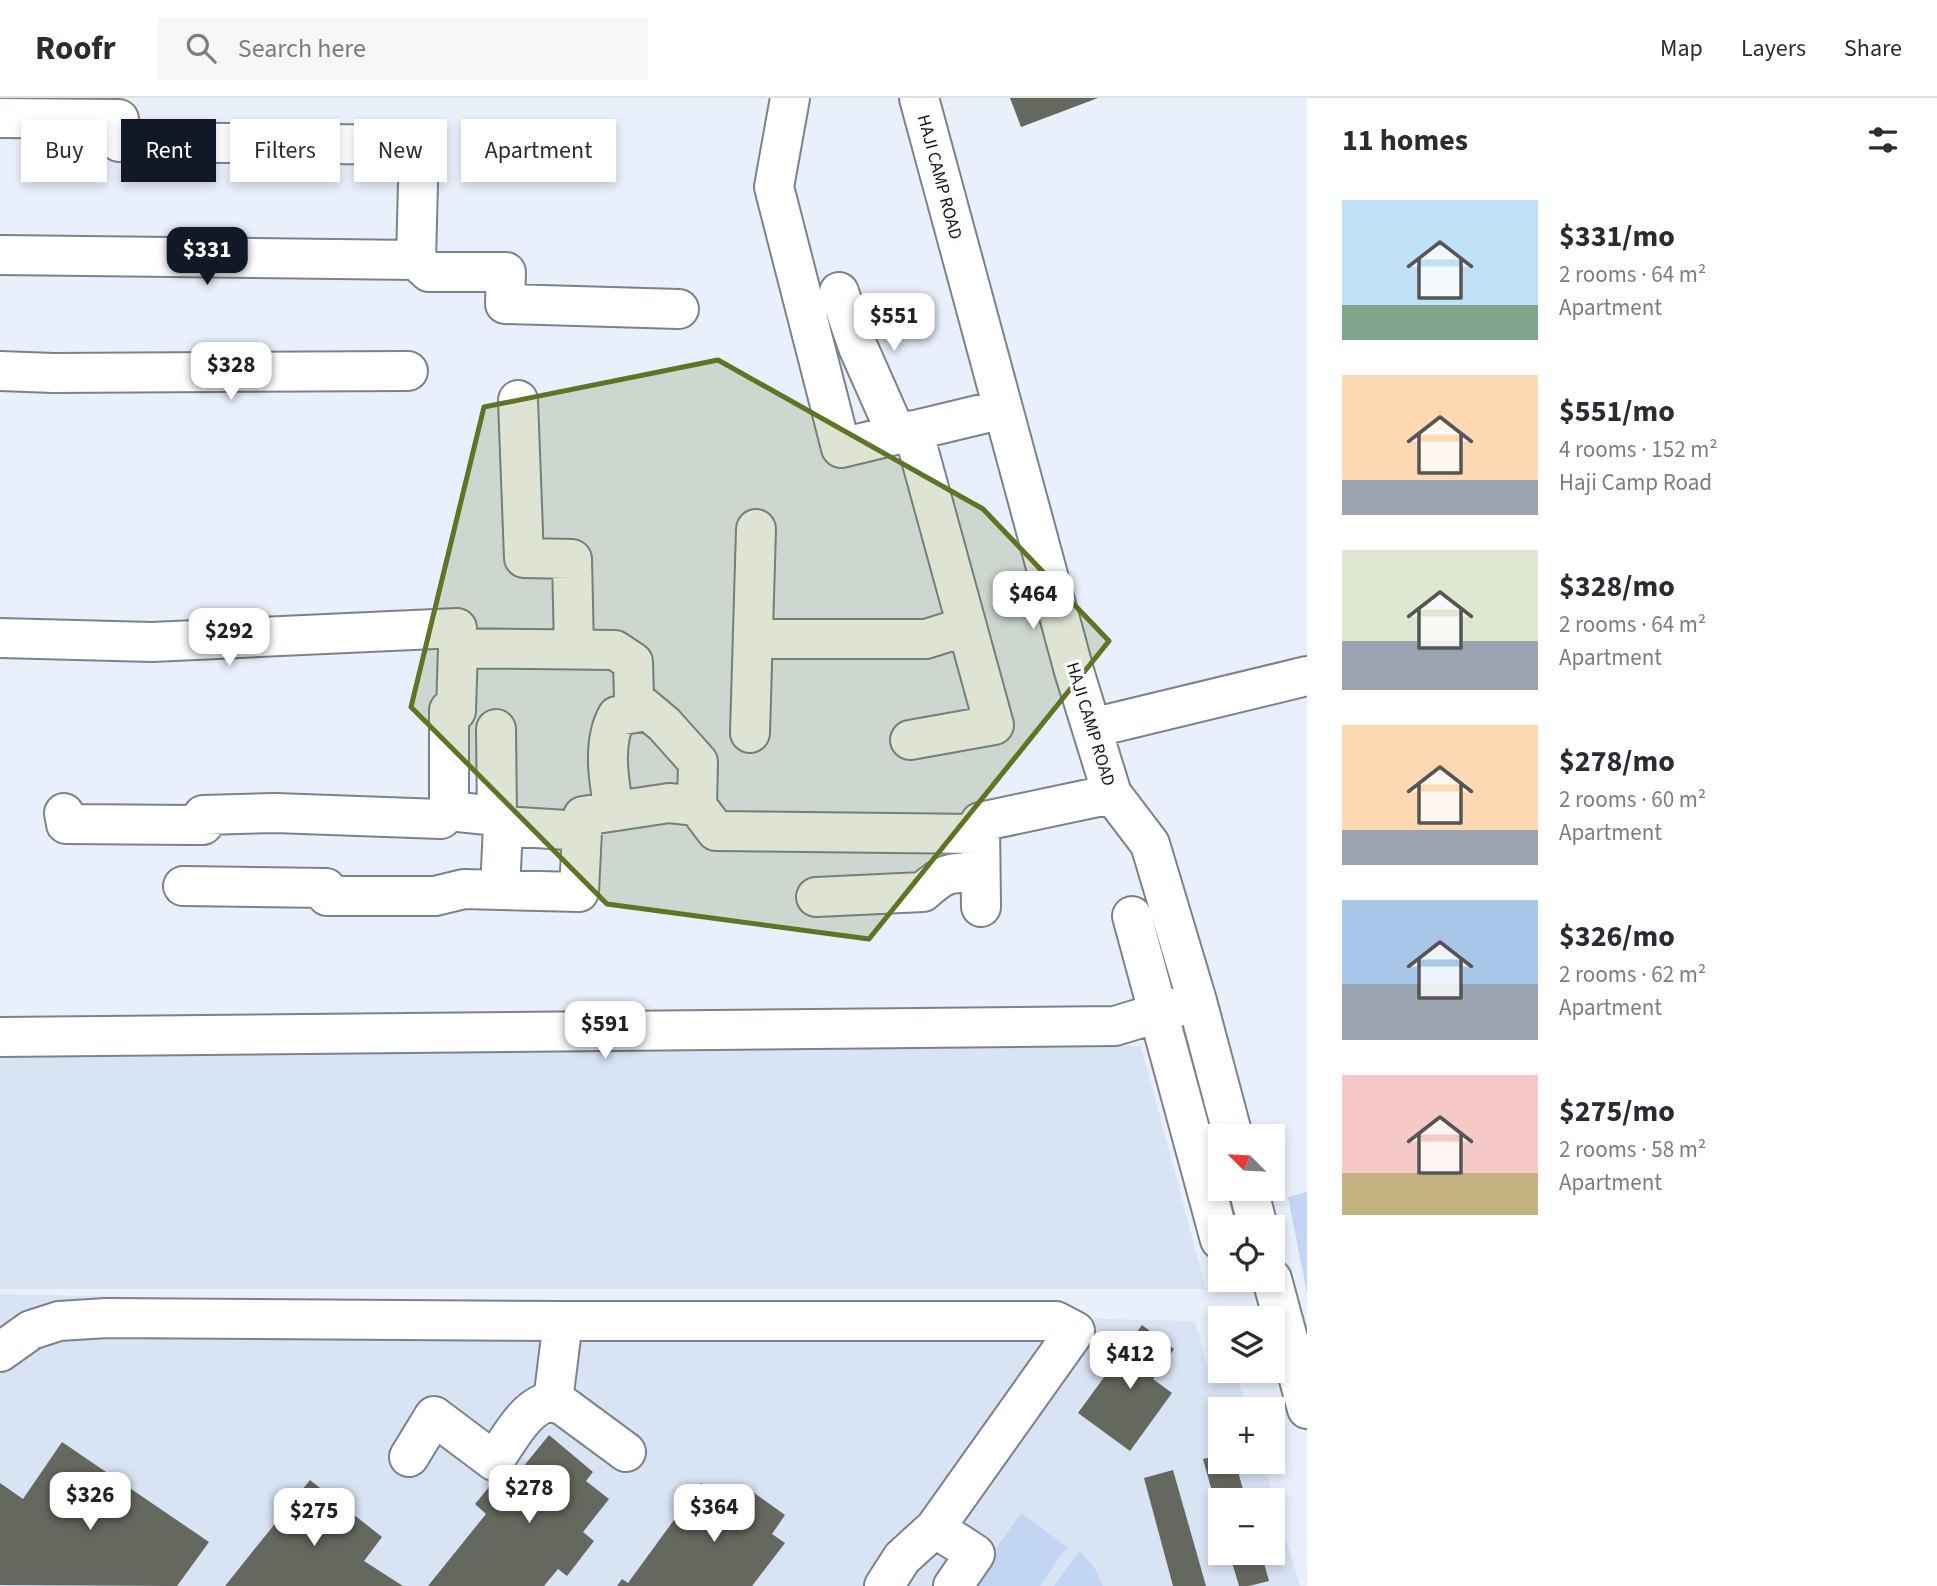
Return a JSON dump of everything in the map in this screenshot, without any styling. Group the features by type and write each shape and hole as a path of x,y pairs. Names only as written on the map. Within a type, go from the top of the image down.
{"street":[{"path":"790,98 774,187 841,449 1003,409"},
{"name":"HAJI CAMP ROAD","path":"919,98 1070,657 1112,794 1150,844 1231,1124"},
{"path":"0,118 119,119 119,142 419,145 416,260"},
{"path":"0,255 416,260 429,272 506,272 505,304 679,309"},
{"path":"839,292 858,347 905,432 967,626 994,725 910,740"},
{"path":"0,371 408,371"},
{"path":"518,400 524,558 572,559 574,649"},
{"path":"750,733 755,529"},
{"path":"753,639 926,639 967,626"},
{"path":"0,638 152,642 457,628"},
{"path":"64,813 66,824 203,825 203,815 275,813 441,819 449,811 449,710 456,711 458,648 615,649 633,662 634,699 664,724 698,762 697,806 716,831 980,834"},
{"path":"1092,728 1307,676"},
{"path":"614,811 608,775 610,727 617,716 646,711"},
{"path":"496,729 500,890"},
{"path":"816,897 923,892 940,877 951,873 980,889 980,822 1112,794"},
{"path":"194,825 188,886 326,888 327,896 435,896 464,889 579,892 583,816 669,803 697,806"},
{"path":"449,811 500,821 582,831"},
{"path":"1132,916 1156,1014 1213,1215"},
{"path":"0,1037 1115,1026 1197,1002"},
{"path":"1276,1292 1307,1409"},
{"path":"0,1352 31,1330 59,1321 107,1318 1056,1321 1075,1331 935,1528 902,1558 884,1586"},
{"path":"553,1401 563,1321"},
{"path":"409,1457 434,1416 494,1461 530,1411 542,1402 553,1401 626,1452"},
{"path":"935,1528 975,1554 953,1586"}],"highlighted area":[{"path":"718,360 983,509 1109,641 869,939 607,904 411,707 484,407"}],"shaded area":[{"path":"0,1041 1141,1046 1206,1289 0,1289"},
{"path":"1307,1192 1307,1293 1288,1197"},
{"path":"0,1294 1195,1321 1208,1365 1208,1383 1239,1383 1243,1397 1208,1397 1208,1474 1267,1474 1271,1488 1208,1488 1208,1565 1285,1565 1285,1535 1300,1586 0,1586"},
{"path":"1021,1513 1067,1547 1040,1586 980,1586 973,1581"},
{"path":"1079,1551 1095,1568 1103,1586 1054,1586"}],"building":[{"path":"1010,98 1098,98 1021,127"},
{"path":"1142,1325 1174,1349 1153,1379 1172,1393 1130,1451 1078,1413"},
{"path":"549,1435 593,1472 586,1481 609,1499 583,1532 594,1541 567,1576 558,1569 544,1586 428,1586 486,1514 475,1504 499,1475 510,1483"},
{"path":"62,1442 209,1542 177,1586 0,1585 0,1483 23,1499"},
{"path":"1208,1458 1208,1474 1239,1474 1243,1488 1211,1488 1203,1459"},
{"path":"1173,1470 1206,1586 1173,1586 1144,1478"},
{"path":"310,1480 382,1537 364,1561 403,1586 225,1586"},
{"path":"701,1483 736,1508 750,1490 785,1515 772,1534 785,1543 752,1586 617,1586 622,1579 628,1583"},
{"path":"1233,1565 1265,1565 1269,1581 1239,1586"}]}
